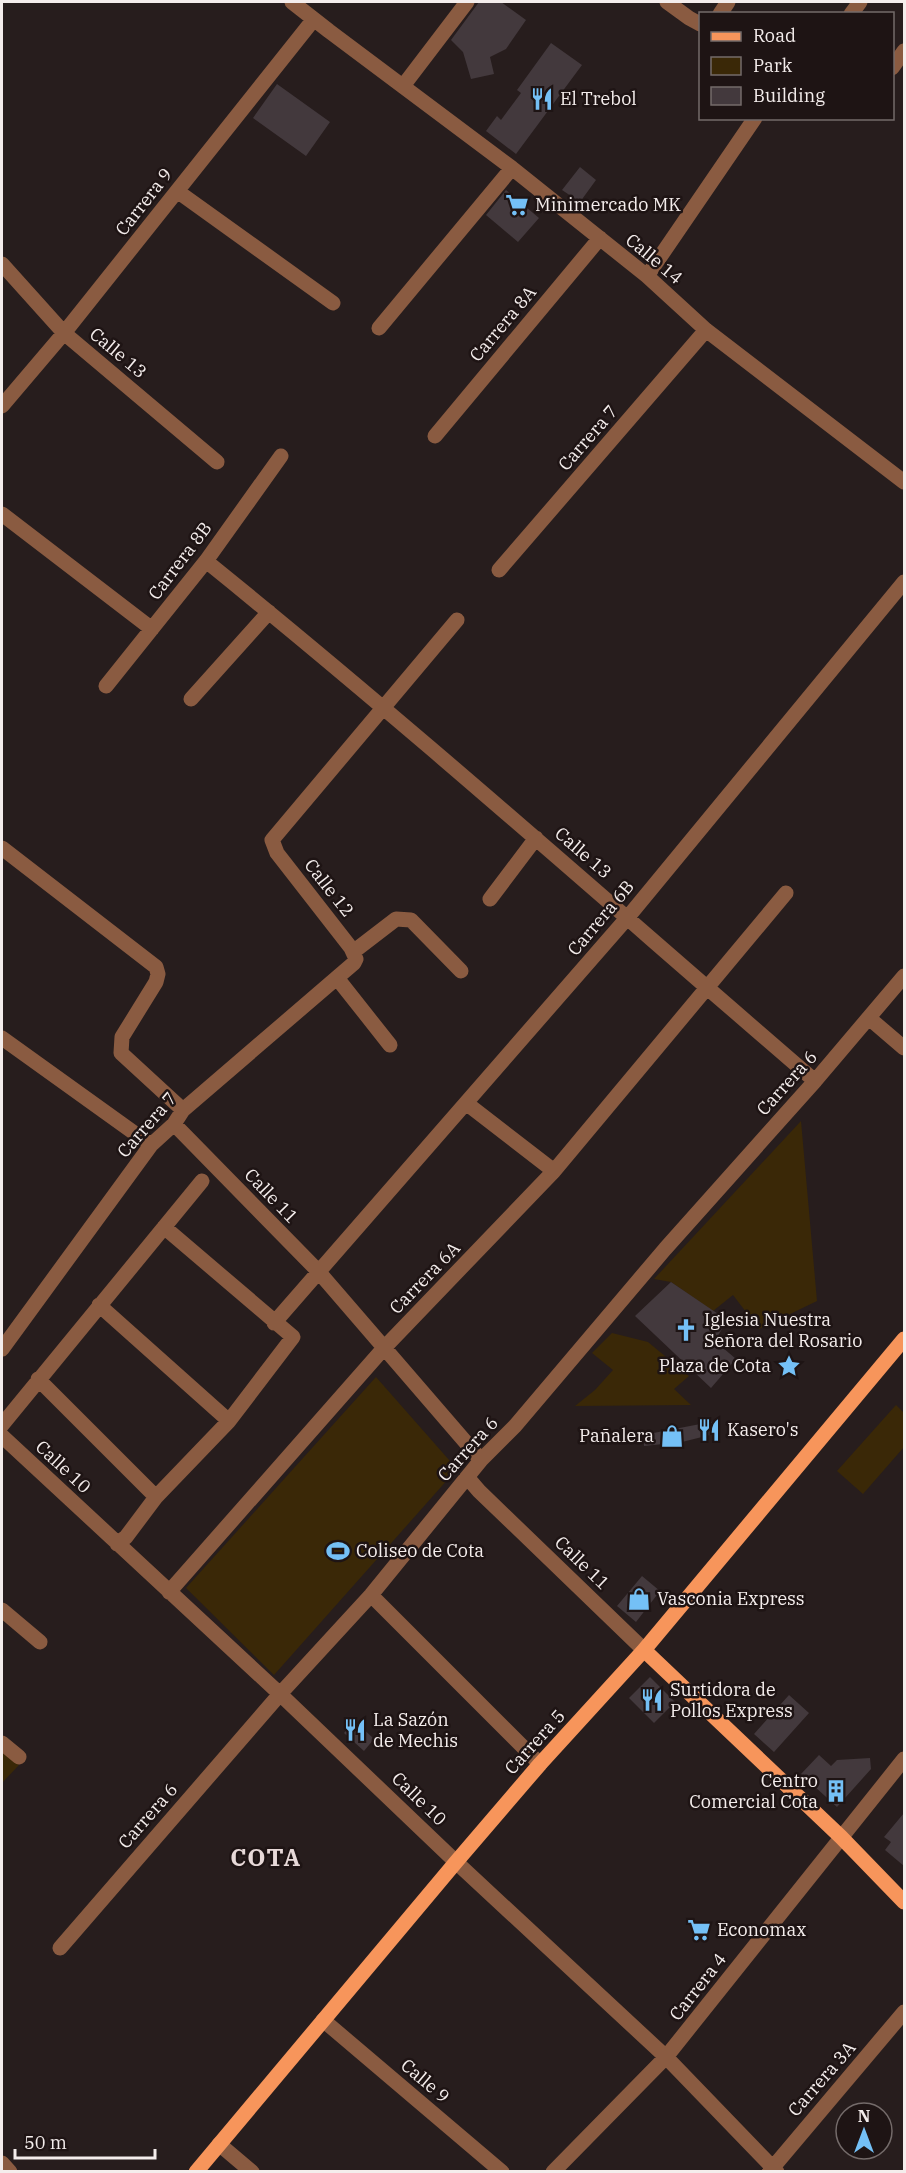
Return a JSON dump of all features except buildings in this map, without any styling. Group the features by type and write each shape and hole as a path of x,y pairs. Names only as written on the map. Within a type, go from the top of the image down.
{"main road":[{"name":"Carrera 5","path":"196,2172 540,1764 644,1650 904,1339"},
{"name":"Calle 11","path":"644,1650 841,1837 904,1902"}],"street":[{"name":"Calle 14","path":"292,2 512,168 647,276 706,330 904,482"},
{"path":"403,86 467,2"},
{"path":"667,2 699,23"},
{"name":"Carrera 9","path":"2,406 64,333 314,19"},
{"path":"894,65 904,51"},
{"path":"647,276 754,120"},
{"path":"379,328 512,168"},
{"path":"177,191 333,303"},
{"name":"Carrera 8A","path":"435,436 600,238"},
{"name":"Calle 13","path":"2,264 64,333 217,462"},
{"name":"Carrera 7","path":"499,570 706,330"},
{"name":"Carrera 8B","path":"106,686 206,561 281,456"},
{"path":"2,514 152,629"},
{"name":"Calle 13","path":"206,561 384,707 815,1081"},
{"name":"Carrera 6B","path":"274,1323 628,917 904,582"},
{"path":"190,699 269,612"},
{"path":"384,707 458,620"},
{"name":"Calle 12","path":"355,955 278,852 272,840 384,707"},
{"path":"489,899 536,838"},
{"path":"2,848 156,966 158,975 156,982 122,1038 121,1053 183,1110"},
{"name":"Carrera 6A","path":"169,1592 384,1348 554,1171 786,893"},
{"name":"Carrera 7","path":"2,1349 151,1145 174,1124 183,1110 354,963 355,955 396,919 411,920 461,971"},
{"name":"Carrera 6","path":"60,1948 280,1694 371,1595 481,1460 515,1426 904,976"},
{"path":"337,978 390,1045"},
{"path":"869,1018 904,1048"},
{"path":"2,1038 151,1145"},
{"path":"466,1103 554,1171"},
{"name":"Calle 11","path":"174,1124 318,1271 481,1460"},
{"path":"2,1425 38,1378 202,1181"},
{"path":"117,1544 126,1537 156,1497 229,1421 293,1337 164,1227"},
{"path":"99,1305 229,1421"},
{"path":"38,1378 156,1497"},
{"name":"Calle 10","path":"2,1437 280,1694 456,1862 666,2057 772,2170"},
{"name":"Calle 11","path":"467,1477 644,1650"},
{"path":"371,1595 540,1764"},
{"path":"2,1610 39,1642"},
{"path":"2,1743 19,1757"},
{"name":"Carrera 4","path":"553,2172 666,2057 904,1759"},
{"name":"Carrera 3A","path":"772,2170 904,2012"},
{"name":"Calle 9","path":"323,2020 502,2172"},
{"path":"219,2144 252,2172"},
{"path":"2,2163 10,2172"}],"green space":[{"path":"801,1121 817,1301 759,1329 733,1295 713,1311 671,1282 654,1279"},
{"path":"612,1333 648,1342 689,1376 674,1389 691,1405 575,1406 595,1390 613,1370 592,1353"},
{"path":"376,1377 457,1469 274,1675 186,1588"},
{"path":"896,1405 904,1413 904,1447 863,1494 837,1471"},
{"path":"2,1749 19,1765 2,1783"}],"place":[{"name":"El Trebol","path":"542,99"},
{"name":"Minimercado MK","path":"517,205"},
{"name":"Iglesia Nuestra Señora del Rosario","path":"686,1330"},
{"name":"Plaza de Cota","path":"789,1366"},
{"name":"Kasero's","path":"709,1430"},
{"name":"Pañalera","path":"672,1436"},
{"name":"Coliseo de Cota","path":"338,1551"},
{"name":"Vasconia Express","path":"639,1599"},
{"name":"Surtidora de Pollos Express","path":"652,1700"},
{"name":"La Sazón de Mechis","path":"355,1730"},
{"name":"Centro Comercial Cota","path":"836,1791"},
{"name":"Economax","path":"699,1930"}],"district":[{"name":"COTA","path":"266,1858"}]}
